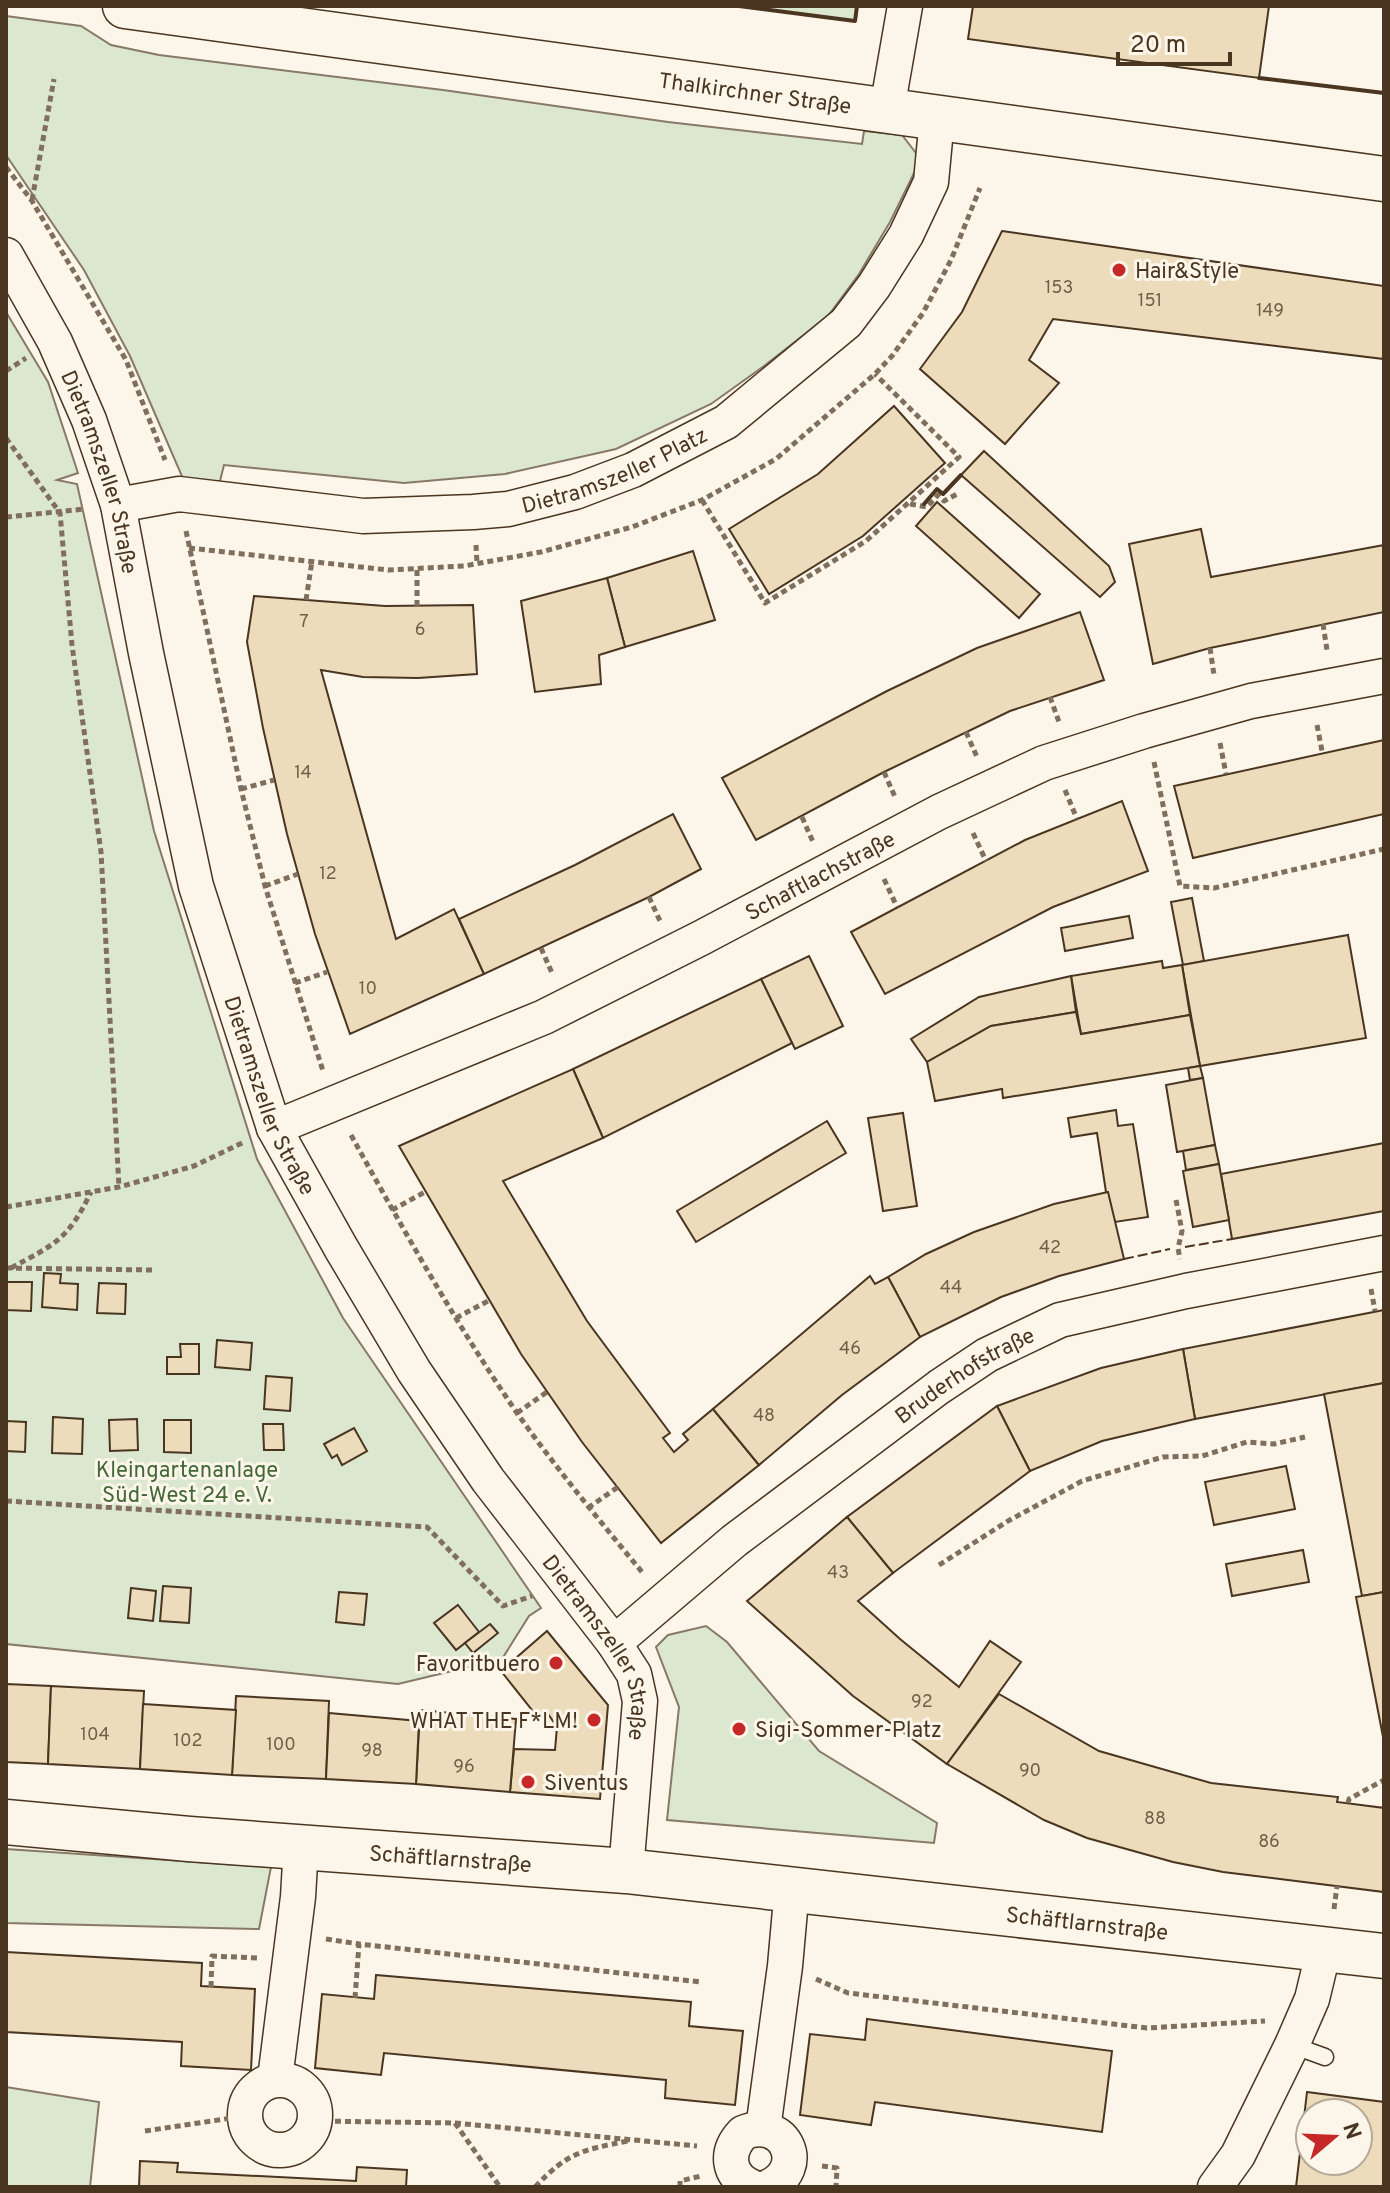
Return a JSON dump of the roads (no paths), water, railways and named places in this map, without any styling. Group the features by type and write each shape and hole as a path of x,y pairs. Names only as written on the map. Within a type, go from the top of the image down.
{"street":[{"name":"Thalkirchner Straße","path":"125,6 1384,179"},
{"path":"887,109 905,6"},
{"name":"Dietramszeller Platz","path":"118,505 179,494 363,516 508,509 575,492 633,470 726,422 846,323 906,235 931,182 937,118"},
{"name":"Dietramszeller Straße","path":"6,255 55,342 89,420 118,505 155,698 196,886 274,1128 414,1371 488,1480 614,1643 634,1674 640,1701 626,1871"},
{"name":"Schaftlachstraße","path":"274,1128 544,1017 959,802 1052,760 1251,701 1384,676"},
{"name":"Bruderhofstraße","path":"614,1643 734,1541 939,1387 987,1355 1060,1320 1186,1291 1384,1253"},
{"name":"Schäftlarnstraße","path":"6,1822 1329,1931 1384,1956"},
{"path":"275,2079 298,1897 301,1846"},
{"path":"763,2129 792,1888"},
{"path":"1215,2187 1238,2155 1297,2033 1312,1999 1329,1931"},
{"path":"275,2079 293,2081 304,2087 315,2106 315,2121 308,2137 287,2150 274,2150 253,2137 246,2126 249,2097 261,2084 275,2079"},
{"path":"752,2187 734,2174 730,2163 731,2151 743,2133 763,2129 775,2132 789,2151 785,2174 768,2187"}],"lane":[{"path":"1297,2033 1325,2057"}],"place":[{"name":"Hair&Style","path":"1119,270"},
{"name":"Favoritbuero","path":"556,1663"},
{"name":"WHAT THE F*LM!","path":"594,1720"},
{"name":"Sigi-Sommer-Platz","path":"739,1729"},
{"name":"Siventus","path":"528,1782"}],"park label":[{"name":"Kleingartenanlage Süd-West 24 e. V.","path":"187,1482"}]}
